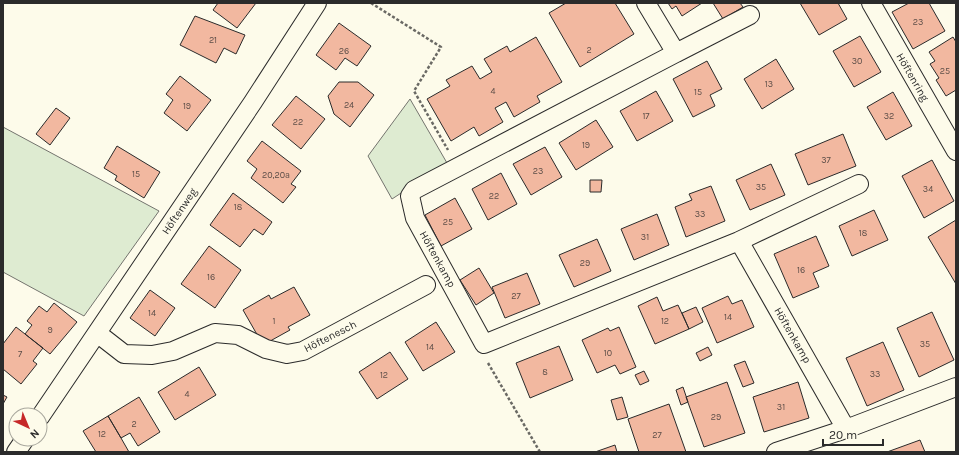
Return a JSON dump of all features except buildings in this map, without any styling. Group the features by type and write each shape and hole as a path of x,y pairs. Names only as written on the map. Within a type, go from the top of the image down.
{"street":[{"name":"Höftenweg","path":"47,407 253,102 317,3"},
{"path":"646,3 676,53"},
{"name":"Höftenring","path":"871,3 956,151"},
{"name":"Höftenkamp","path":"484,344 415,218 410,196 414,190 457,166 750,15"},
{"path":"484,344 739,241 859,184"},
{"name":"Höftenkamp","path":"739,241 846,429"},
{"name":"Höftenesch","path":"97,333 124,354 152,355 173,351 214,333 238,335 266,349 286,354 303,351 426,285"},
{"path":"776,452 846,429 956,386"}],"path":[{"path":"371,3 441,47 414,92 457,166"},
{"path":"484,344 482,354 540,452"}],"green space":[{"path":"410,99 447,163 392,199 368,156"},
{"path":"3,127 159,211 84,316 3,272"}]}
